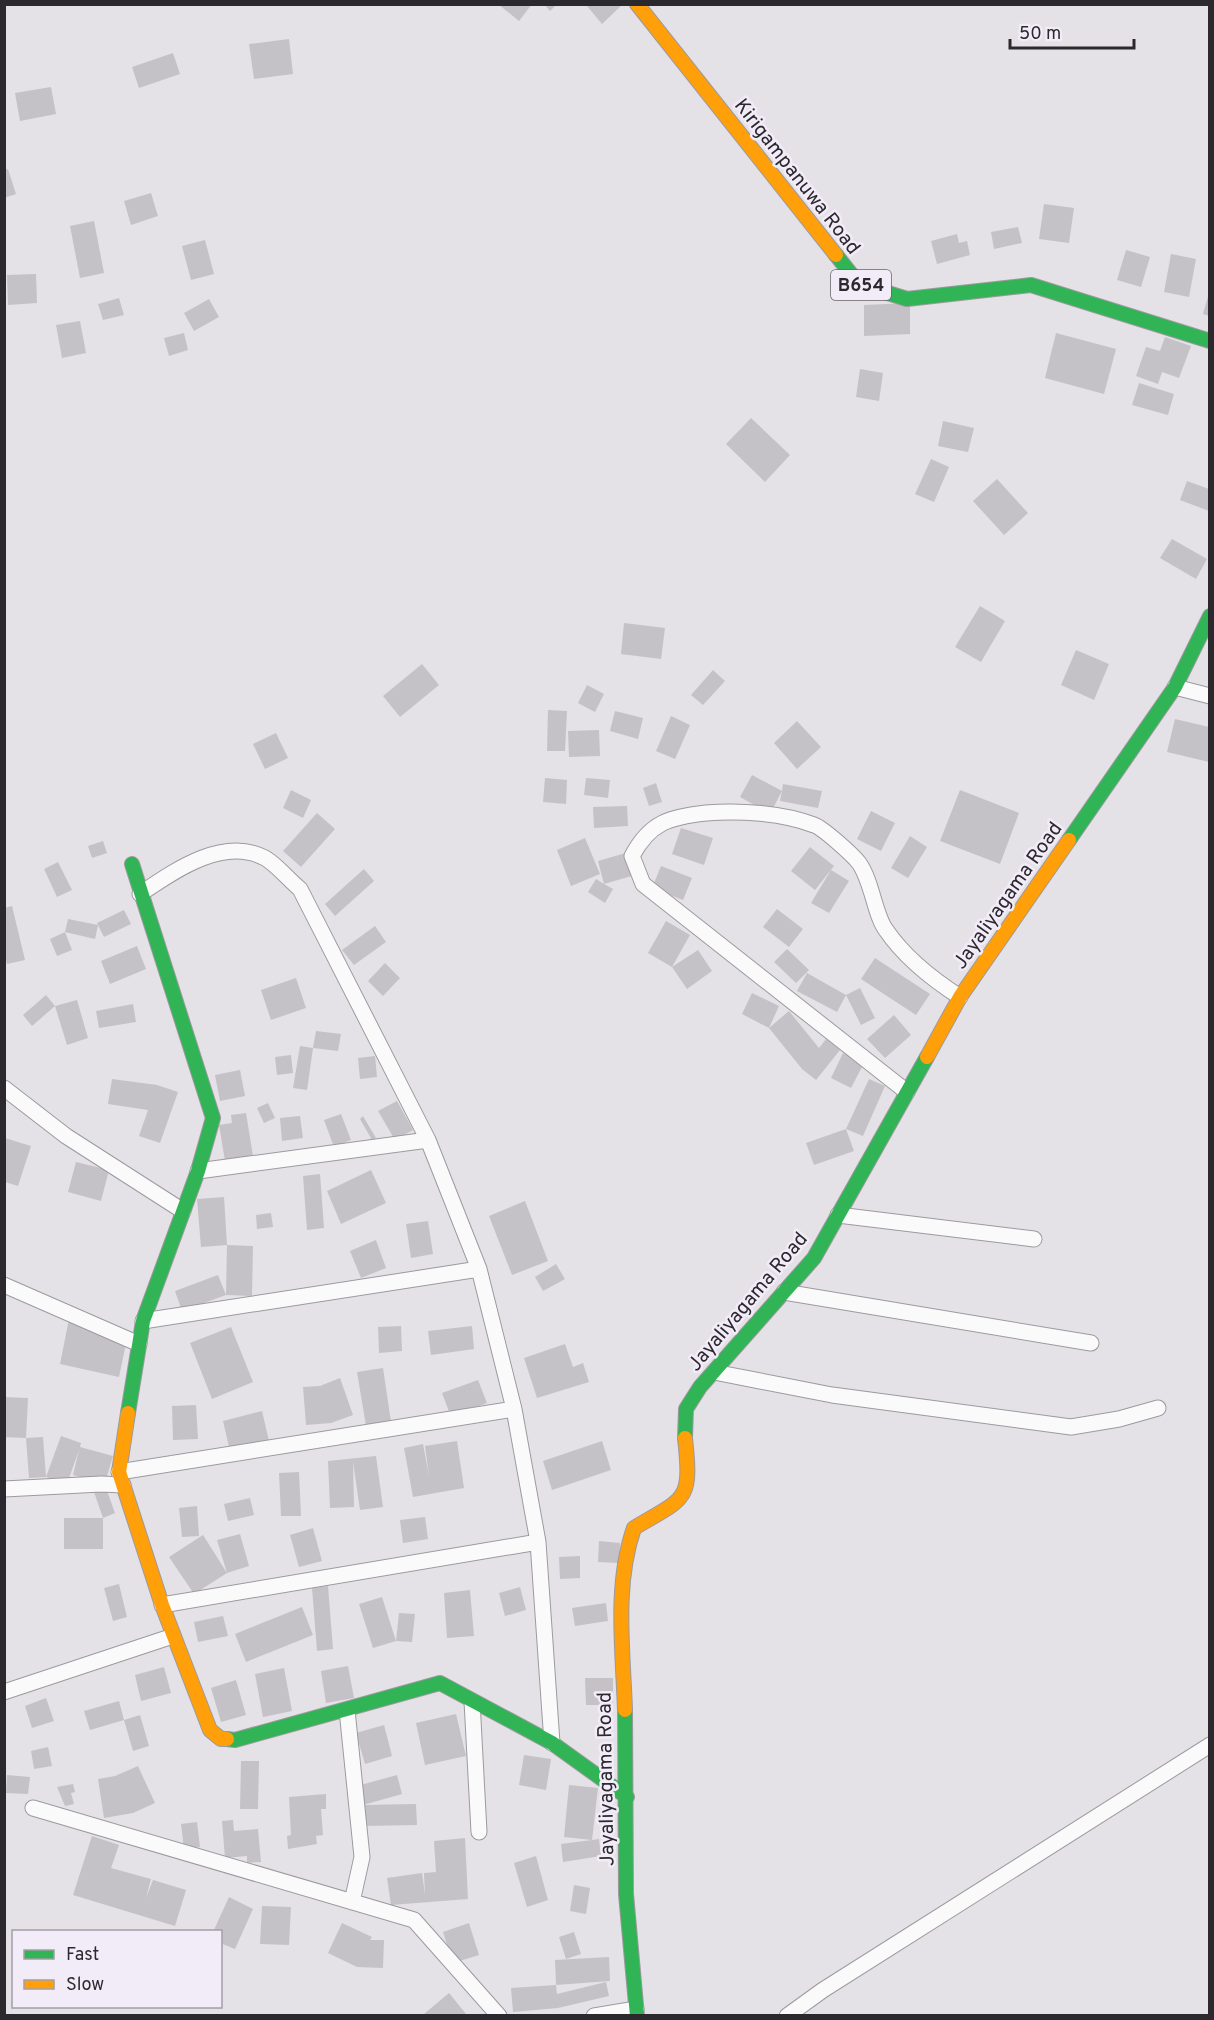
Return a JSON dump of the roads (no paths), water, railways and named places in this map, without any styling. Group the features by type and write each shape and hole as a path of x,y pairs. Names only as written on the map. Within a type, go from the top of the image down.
{"street":[{"name":"Kirigampanuwa Road","path":"637,4 859,284 907,299 1031,285 1209,341"},
{"name":"Jayaliyagama Road","path":"637,2012 626,1894 627,1797 622,1593 629,1542 634,1528 675,1504 684,1494 688,1476 684,1431 686,1409 714,1372 814,1258 960,997 1175,687 1209,616"},
{"path":"1175,687 1209,696"},
{"path":"907,1092 643,884 632,855 643,836 661,823 699,814 733,811 816,825 859,863 876,899 885,929 928,976 960,997"},
{"path":"140,894 178,869 221,852 251,853 266,859 300,889 428,1140 479,1269 514,1409 538,1542 552,1743"},
{"path":"132,864 213,1118 198,1171 143,1321 121,1478 162,1605 210,1730 221,1739 235,1740 440,1683 552,1743 627,1797"},
{"path":"4,1088 66,1136 183,1211"},
{"path":"198,1171 428,1140"},
{"path":"838,1215 1034,1239"},
{"path":"143,1321 479,1269"},
{"path":"4,1284 139,1344"},
{"path":"784,1292 1091,1343"},
{"path":"714,1372 832,1395 1071,1427 1119,1419 1158,1408"},
{"path":"4,1489 101,1484 121,1478 514,1409"},
{"path":"162,1605 538,1542"},
{"path":"4,1692 173,1635"},
{"path":"472,1701 479,1832"},
{"path":"347,1710 362,1857 352,1902"},
{"path":"788,2016 823,1990 1209,1745"},
{"path":"33,1808 414,1920 499,2016"},
{"path":"594,2016 637,2012"}]}
